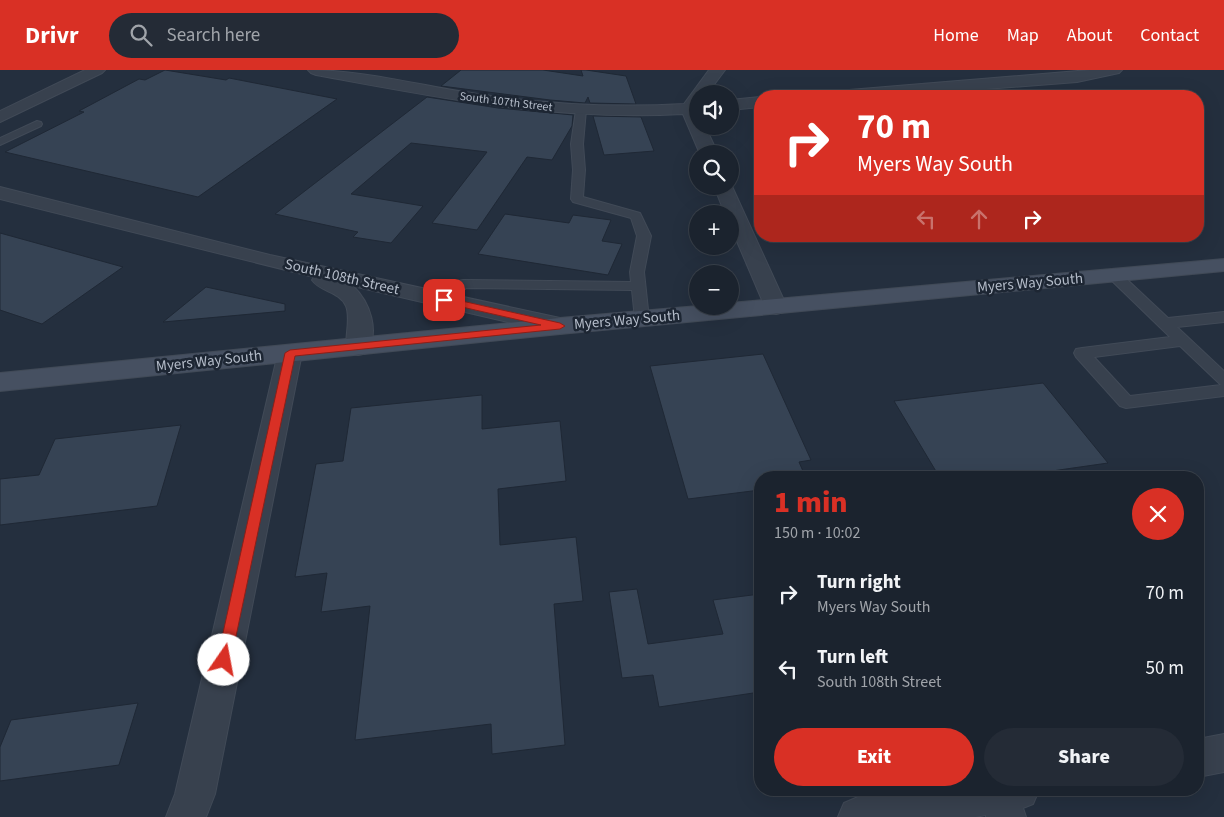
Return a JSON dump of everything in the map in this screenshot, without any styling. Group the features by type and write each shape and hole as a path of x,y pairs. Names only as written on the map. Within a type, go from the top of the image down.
{"main road":[{"name":"Myers Way South","path":"0,382 560,326 1224,265"}],"street":[{"path":"0,116 97,70"},
{"name":"South 107th Street","path":"316,70 455,96 527,106 581,110 689,102"},
{"path":"707,85 717,70"},
{"path":"913,90 1077,77 1114,70"},
{"path":"739,104 754,103"},
{"name":"South 108th Street","path":"0,194 270,261 560,326"},
{"path":"727,195 776,307"},
{"name":"South 108th Street","path":"270,261 333,283 352,297 359,309 362,326 358,347"},
{"path":"186,817 195,794 290,353"},
{"path":"1204,757 1224,753"},
{"path":"858,817 1008,800"}],"lane":[{"path":"581,110 577,144 579,170 577,199 636,216 644,236 637,272 642,319"},
{"path":"0,142 37,124"},
{"path":"0,132 13,135"},
{"path":"1114,275 1224,380"},
{"path":"444,300 463,284 508,287 564,285 638,286"},
{"path":"1165,323 1224,317"},
{"path":"1183,341 1082,353 1126,402 1224,390"}],"building":[{"path":"165,70 226,80 229,78 337,99 198,197 5,152 84,112 79,111 139,79 145,80"},
{"path":"461,70 543,70 583,76 581,70 586,70 626,76 636,104 590,103 588,97 585,103 550,100 441,86"},
{"path":"427,97 498,108 573,115 572,126 552,160 527,157 477,230 432,223 487,152 411,143 351,194 423,206 391,243 353,237 358,232 275,214"},
{"path":"593,116 641,117 654,151 604,155"},
{"path":"505,214 569,223 573,215 611,220 602,241 622,244 608,275 478,254"},
{"path":"0,233 123,267 42,324 0,310"},
{"path":"206,287 285,304 285,311 163,322"},
{"path":"763,354 811,460 799,462 803,471 754,471 754,491 688,499 650,366"},
{"path":"1043,383 1108,463 1052,471 936,471 894,401"},
{"path":"482,395 482,429 560,421 566,481 498,489 500,545 576,537 583,601 554,604 565,745 492,754 491,724 355,740 370,606 321,612 327,573 295,577 316,464 343,461 351,408"},
{"path":"181,425 157,506 0,525 0,479 39,475 55,439"},
{"path":"637,589 648,644 723,634 713,600 754,595 754,693 659,707 653,675 622,678 609,592"},
{"path":"138,703 119,765 0,781 0,747 11,720"}],"route":[{"path":"224,660 290,353 560,326 444,300"}]}
